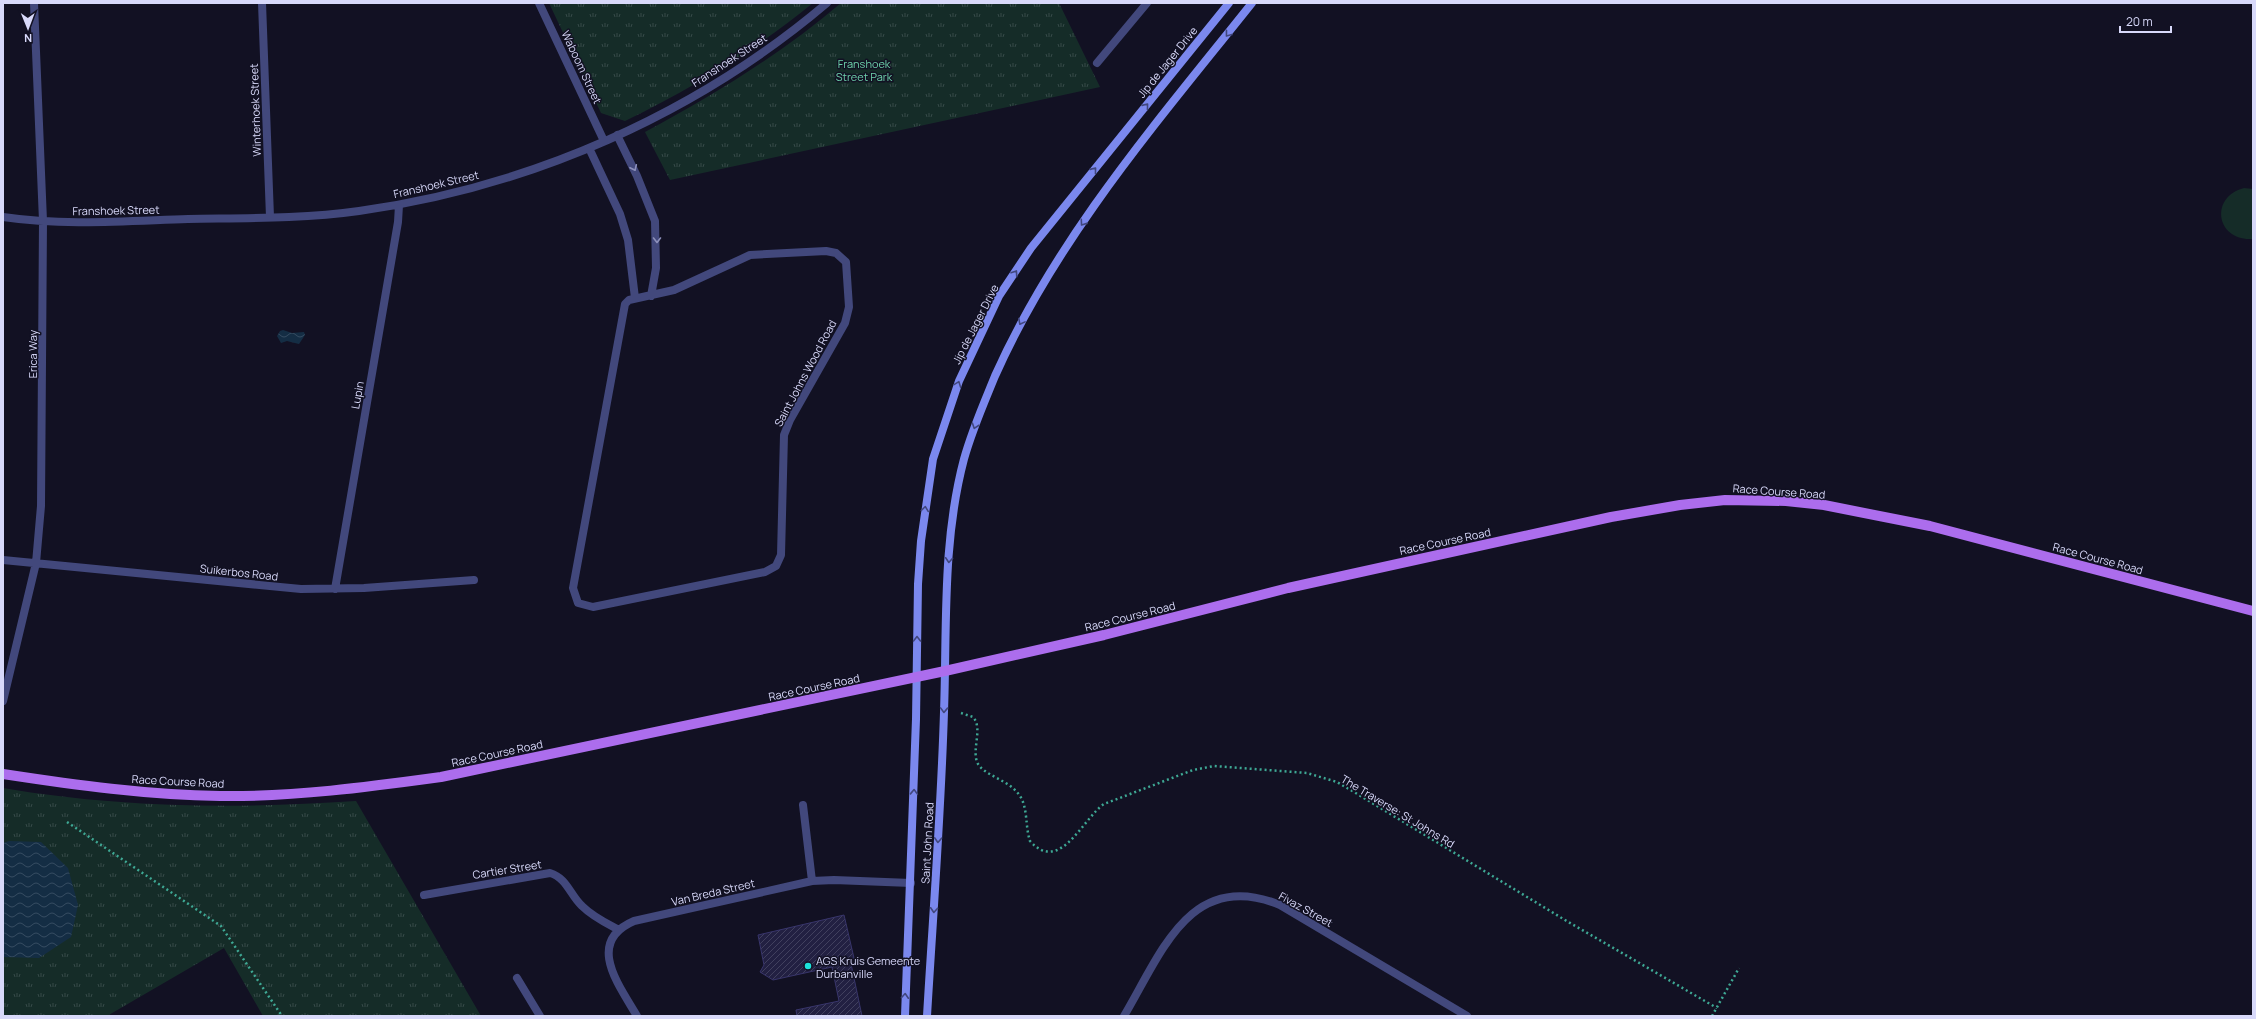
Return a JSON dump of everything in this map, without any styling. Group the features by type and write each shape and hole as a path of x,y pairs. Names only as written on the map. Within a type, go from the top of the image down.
{"main road":[{"name":"Jip de Jager Drive","path":"917,678 917,624 921,548 933,459 959,381 975,344 999,296 1031,248 1229,3"},
{"path":"945,671 948,574 955,503 967,450 983,403 1012,338 1036,294 1060,256 1126,162 1252,3"},
{"name":"Race Course Road","path":"3,774 74,784 220,796 298,793 373,786 441,777 917,678 1311,583 1612,517 1680,505 1725,500 1786,501 1824,505 1879,515 1938,528 2253,611"},
{"name":"Saint John Road","path":"927,1016 936,871 945,671"},
{"name":"Saint John Road","path":"905,1016 917,678"}],"street":[{"name":"Erica Way","path":"3,701 36,563 41,506 43,431 43,221 34,3"},
{"name":"Winterhoek Street","path":"262,3 270,217"},
{"name":"Waboom Street","path":"539,3 604,141"},
{"name":"Franshoek Street","path":"3,217 43,221 270,217 349,212 399,205 463,191 506,179 617,136 693,96 741,68 827,3"},
{"path":"1097,63 1148,3"},
{"path":"617,136 637,176 655,221 657,235 656,268 651,296"},
{"path":"589,148 620,214 628,240 635,298"},
{"name":"Lupin","path":"335,589 398,222 399,205"},
{"name":"Saint Johns Wood Road","path":"826,251 836,253 846,262 849,307 845,324 790,420 784,435 781,555 776,566 765,572 593,607 584,606 578,603 573,588 624,310 629,300 635,298 651,296 674,290 750,255 826,251"},
{"name":"Suikerbos Road","path":"3,560 301,589 335,589 474,580"},
{"path":"803,804 812,881"},
{"name":"Cartier Street","path":"424,895 541,873 550,873 561,878 580,905 592,916 619,930"},
{"name":"Van Breda Street","path":"619,930 634,921 812,881 834,880 910,883"},
{"name":"Fivaz Street","path":"1124,1016 1172,935 1187,917 1196,909 1218,900 1243,896 1256,897 1280,905 1467,1016"},
{"path":"619,930 611,940 608,962 637,1016"},
{"path":"517,978 540,1016"}],"path":[{"name":"The Traverse: St Johns Rd","path":"961,713 973,717 976,723 976,758 980,766 987,772 1003,779 1017,791 1024,806 1030,841 1040,848 1055,850 1066,845 1094,813 1104,804 1204,767 1231,766 1315,774 1337,782 1552,912 1717,1008"},
{"path":"68,822 221,926 282,1016"},
{"path":"1712,1016 1739,968"}],"green space":[{"path":"549,3 813,3 769,37 723,67 699,82 625,121 601,113"},
{"name":"Franshoek Street Park","path":"841,3 1059,3 1100,87 670,180 645,132 746,73 795,39"},
{"path":"2244,188 2253,189 2252,239 2240,238 2231,233 2224,226 2221,218 2225,200 2233,193"},
{"path":"3,788 91,800 179,805 268,805 356,801 481,1016 263,1016 224,948 107,1016 3,1016"}],"water":[{"path":"283,330 292,333 304,332 305,335 299,344 287,341 281,343 277,336 280,331"},
{"path":"9,841 41,842 68,868 78,905 71,937 39,958 3,957 3,843"}],"building":[{"name":"AGS Kruis Gemeente Durbanville","path":"844,915 854,958 850,959 862,1016 797,1016 796,1010 839,1001 832,967 773,980 760,972 764,965 758,935"}],"place":[{"name":"AGS Kruis Gemeente Durbanville","path":"808,966"}]}
